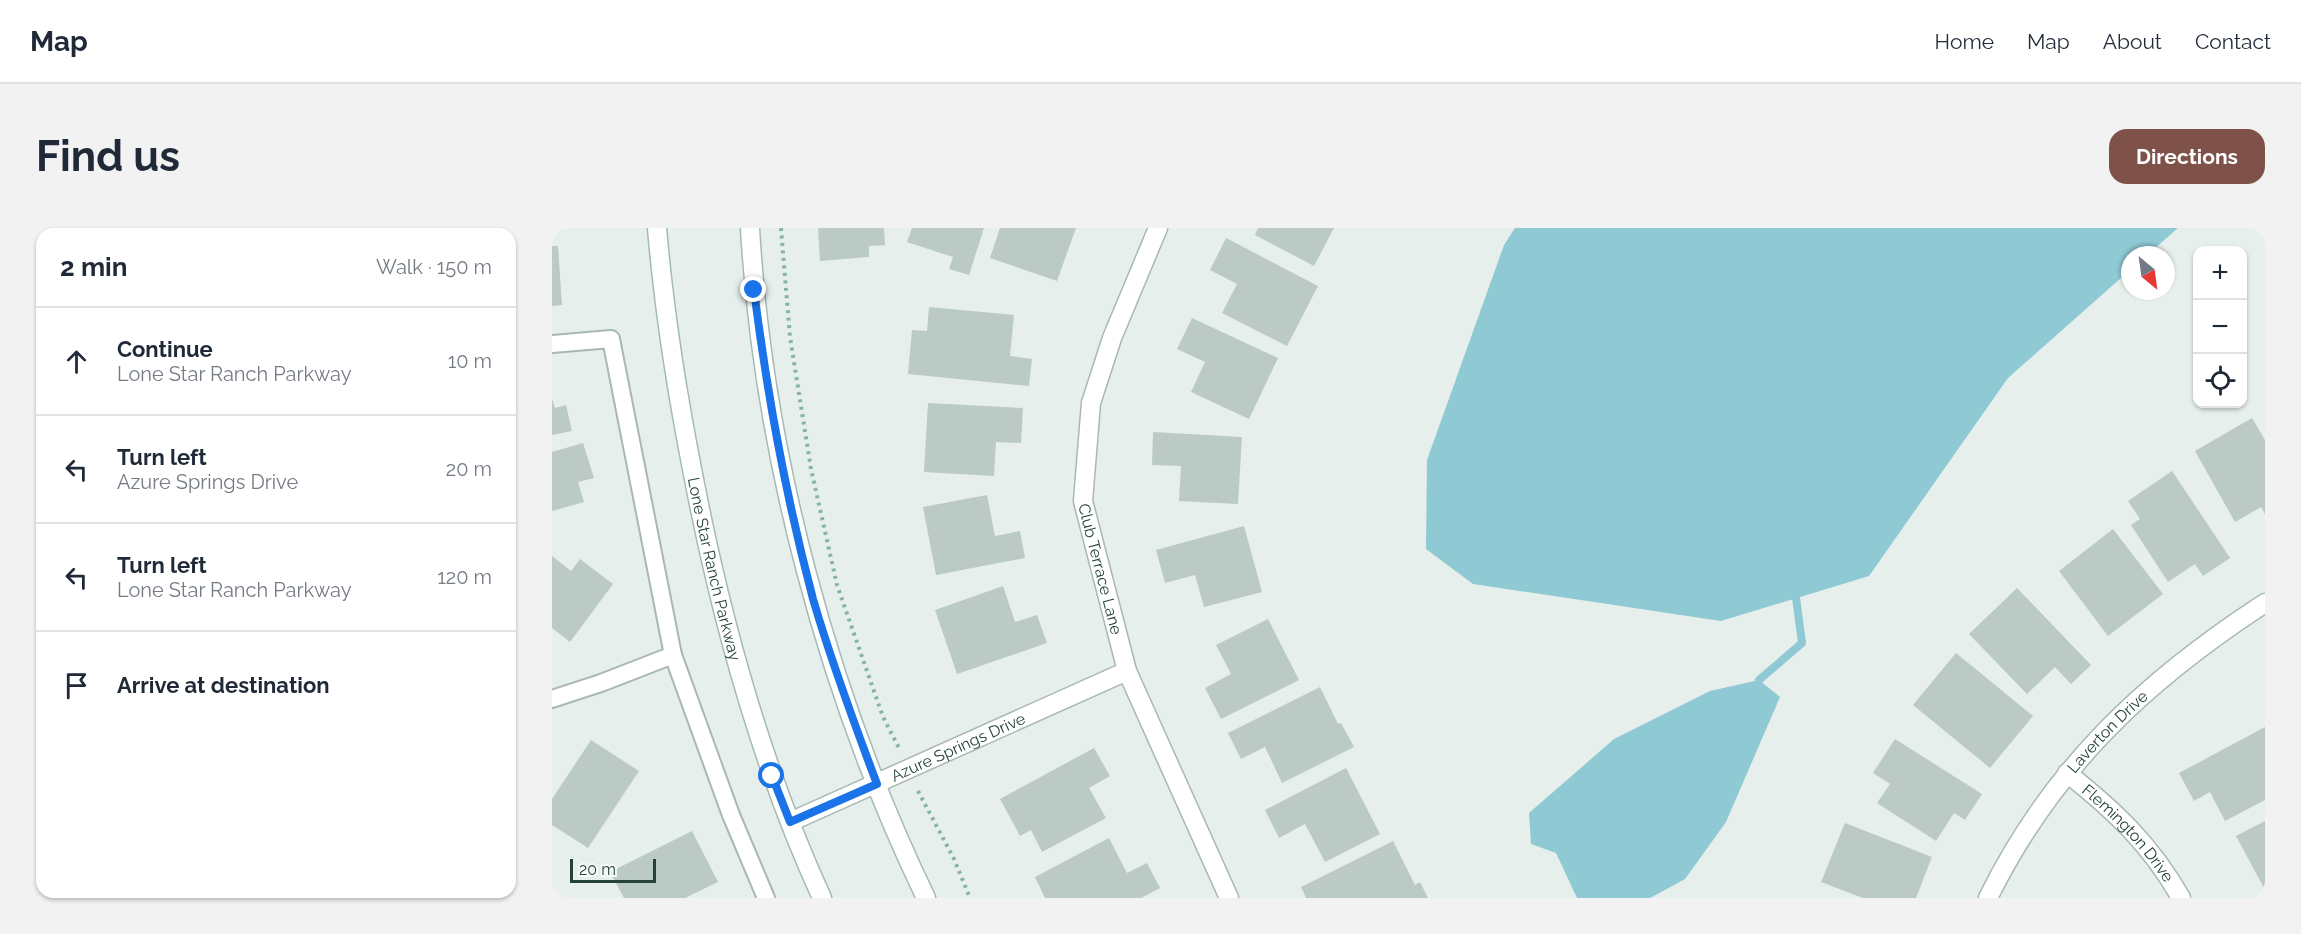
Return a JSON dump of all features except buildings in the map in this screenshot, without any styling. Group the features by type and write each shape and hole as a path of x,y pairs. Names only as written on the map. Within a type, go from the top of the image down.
{"street":[{"name":"Lone Star Ranch Parkway","path":"657,228 675,384 709,561 754,724 790,822 822,898"},
{"path":"750,228 754,290 764,376 813,599 877,784 926,898"},
{"name":"Club Terrace Lane","path":"1158,228 1112,338 1091,403 1083,501 1127,671 1229,898"},
{"name":"Laverton Drive","path":"1988,898 2017,844 2067,773 2096,739 2159,679 2265,603"},
{"name":"Azure Springs Drive","path":"790,822 1127,671"},
{"name":"Flemington Drive","path":"2067,773 2122,819 2144,842 2163,867 2181,898"}],"lane":[{"path":"552,344 611,339 673,655 731,814 766,898"},
{"path":"552,699 602,683 673,655"}],"path":[{"path":"781,228 790,337 809,458 837,585 884,717 922,799 954,859 970,898"}],"water":[{"path":"1515,228 2178,228 2157,246 2121,246 2121,278 2008,378 1869,576 1721,621 1473,584 1426,549 1427,460 1504,245"},
{"path":"1759,680 1780,697 1726,822 1685,879 1650,898 1577,898 1556,853 1531,844 1529,813 1614,739 1710,691"}],"waterway":[{"path":"1759,680 1802,643 1795,590"}],"route":[{"path":"754,290 764,376 813,599 877,784 790,822 772,776"}]}
